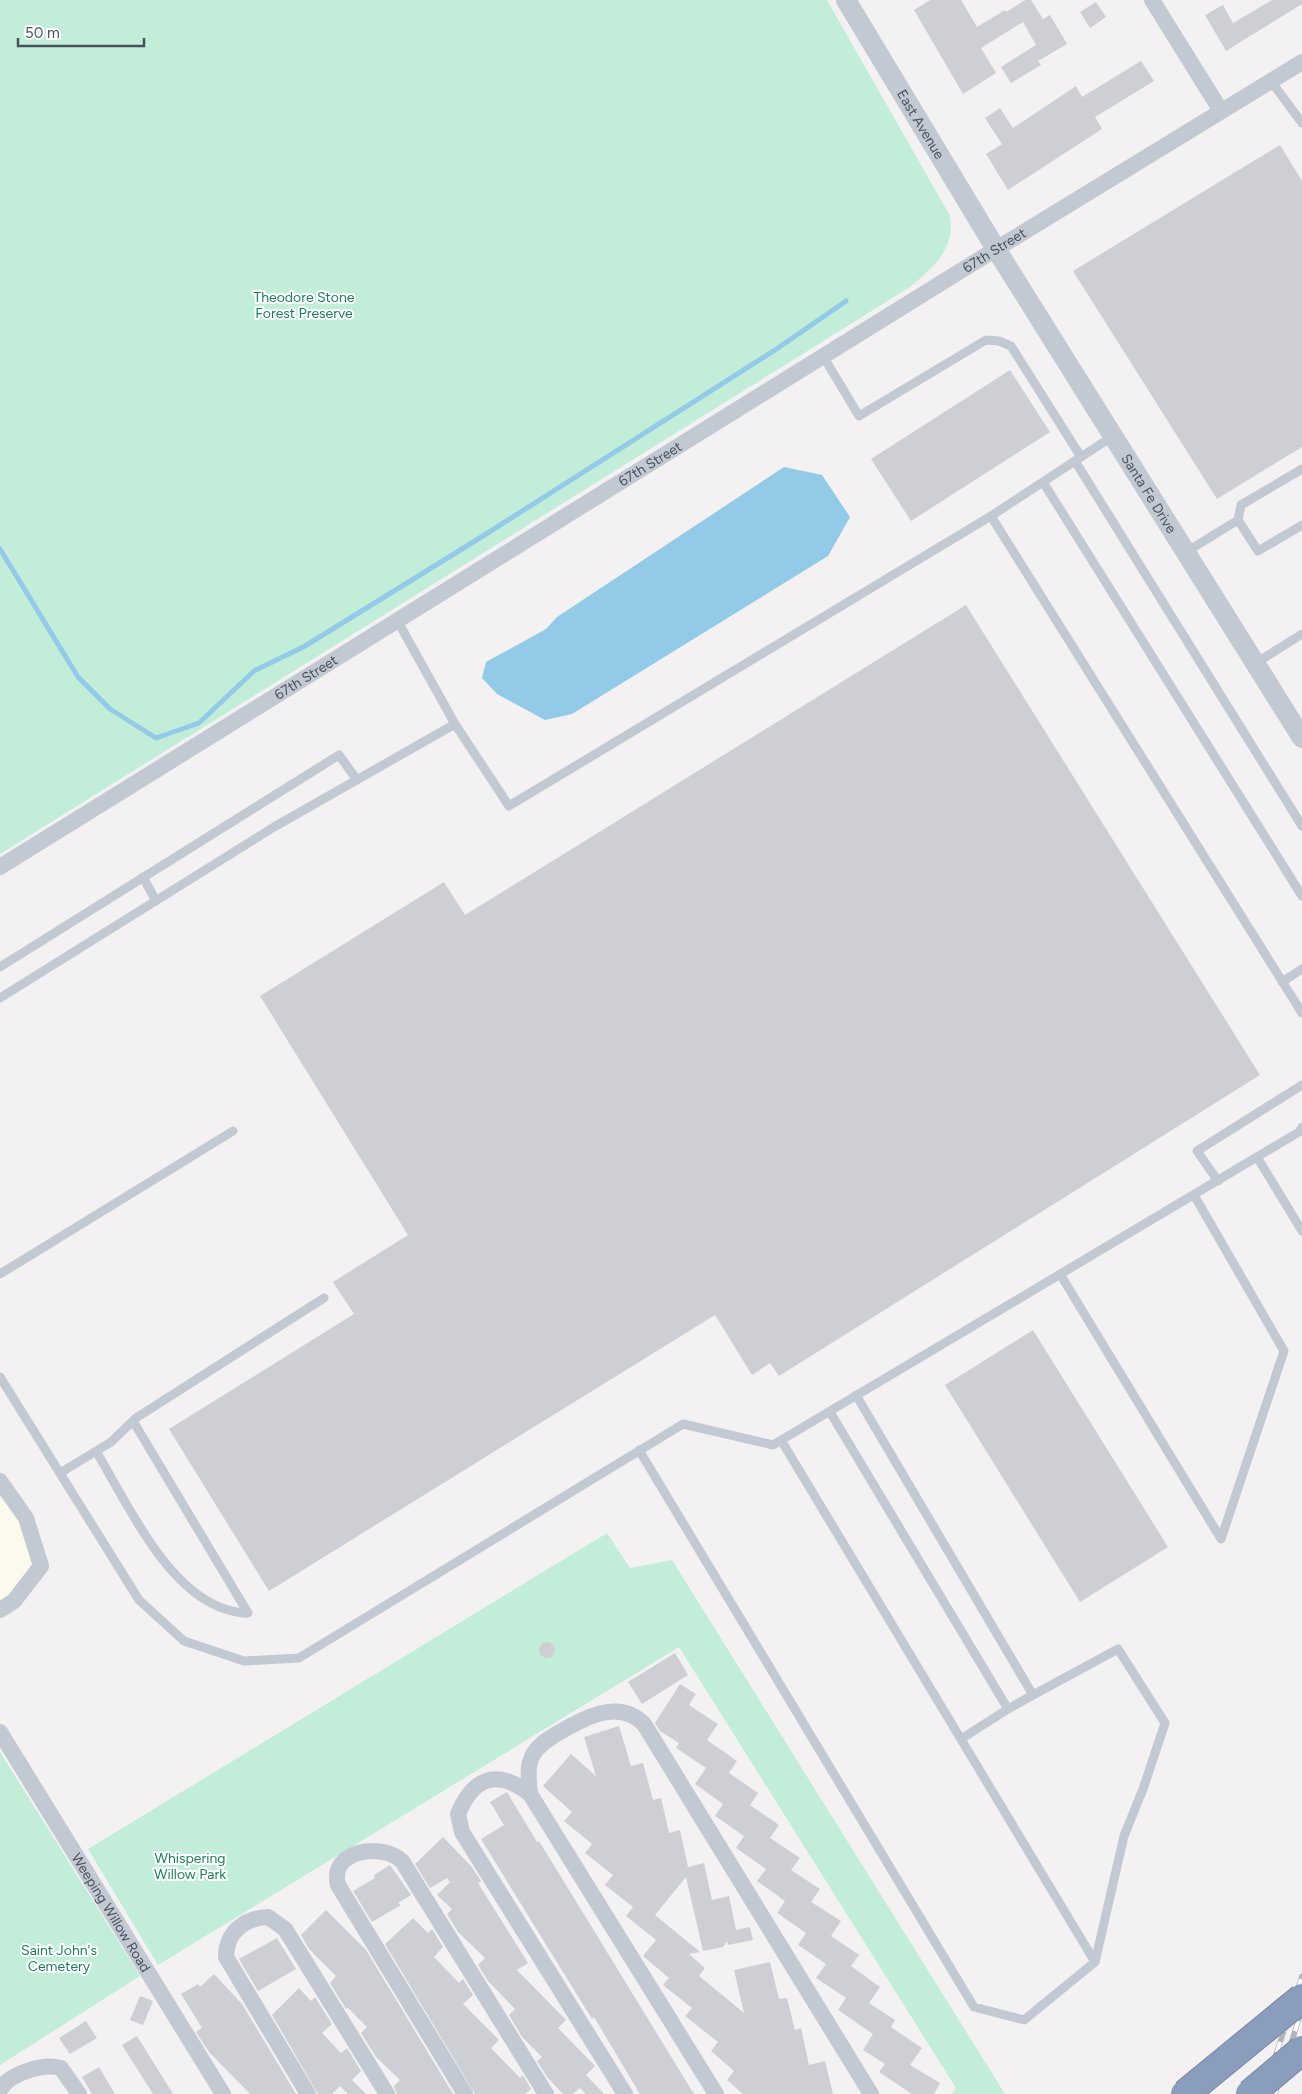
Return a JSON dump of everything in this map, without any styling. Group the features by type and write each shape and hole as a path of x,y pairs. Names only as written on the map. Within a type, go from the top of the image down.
{"highway":[{"path":"1185,2094 1302,1998"},
{"path":"1250,2094 1302,2050"}],"street":[{"name":"East Avenue","path":"846,0 996,248"},
{"path":"1152,0 1221,111"},
{"name":"67th Street","path":"0,867 996,248 1302,62"},
{"name":"Santa Fe Drive","path":"996,248 1302,738"},
{"path":"0,1482 26,1518 40,1566 14,1601 0,1610"},
{"path":"530,1794 529,1764 534,1753 548,1739 585,1718 600,1713 617,1712 635,1715 644,1724 871,2094"},
{"name":"Weeping Willow Road","path":"0,1732 223,2094"},
{"path":"625,2094 462,1832 458,1814 471,1792 492,1779 504,1779 516,1784 530,1794 716,2094"},
{"path":"465,2094 338,1885 336,1878 338,1870 343,1862 351,1856 376,1849 395,1855 402,1861 546,2094"},
{"path":"308,2094 226,1957 226,1949 231,1936 251,1920 268,1917 286,1929 387,2094"},
{"path":"0,2090 4,2082 42,2066 53,2066 61,2068 79,2094"}],"lane":[{"path":"1271,81 1302,123"},
{"path":"823,356 859,416 986,340 998,341 1011,346 1302,826"},
{"path":"397,620 455,724 509,806 991,516 1113,436"},
{"path":"1302,469 1241,505 1238,520 1258,551 1302,525"},
{"path":"1043,482 1302,896"},
{"path":"991,516 1282,982 1299,1001 1302,1013"},
{"path":"1186,552 1238,520"},
{"path":"1255,664 1302,634"},
{"path":"0,998 274,827 455,724"},
{"path":"0,967 339,755 356,780"},
{"path":"143,877 156,901"},
{"path":"1282,982 1302,969"},
{"path":"1218,1181 1198,1151 1302,1085"},
{"path":"0,1377 139,1600 184,1641 244,1661 299,1658 683,1424 773,1445 1257,1158 1299,1132 1302,1127"},
{"path":"0,1274 233,1132"},
{"path":"1257,1158 1302,1231"},
{"path":"1060,1274 1221,1539 1284,1351 1194,1195"},
{"path":"60,1473 111,1442 133,1421 324,1298"},
{"path":"856,1395 1033,1694"},
{"path":"830,1412 1008,1709"},
{"path":"96,1451 163,1562 189,1590 214,1605 241,1614 248,1613 133,1421"},
{"path":"781,1440 1095,1962"},
{"path":"640,1450 974,2007 1024,2020 1095,1962 1124,1836 1143,1789 1165,1722 1118,1649 1033,1694 961,1739"}],"shaded area":[{"path":"0,1484 21,1518 33,1566 8,1598 0,1603"}],"green space":[{"name":"Theodore Stone Forest Preserve","path":"0,0 827,0 950,216 950,238 946,248 934,265 910,287 0,854"},
{"name":"Whispering Willow Park","path":"607,1533 630,1568 672,1560 1005,2094 952,2094 956,2088 679,1647 158,1965 88,1849"},
{"name":"Saint John's Cemetery","path":"0,1752 140,1976 0,2065"}],"water":[{"path":"784,467 822,475 850,517 828,556 572,714 545,720 497,694 482,678 486,662 546,629 557,617"}],"building":[{"path":"930,0 961,0 977,27 1025,0 1031,0 1043,19 1050,15 1067,44 1038,61 1041,65 1011,83 1001,67 1036,45 1023,22 981,48 996,73 963,94 914,10"},
{"path":"1272,0 1302,0 1302,4 1226,51 1205,15 1223,5 1233,23"},
{"path":"1096,2 1106,17 1090,28 1080,12"},
{"path":"1141,61 1154,81 1095,117 1102,129 1008,190 986,154 1002,144 985,118 1000,108 1013,128 1076,86 1082,97"},
{"path":"1280,145 1302,181 1302,447 1217,499 1073,271"},
{"path":"1010,370 1050,432 911,521 871,459"},
{"path":"966,605 1260,1075 779,1376 770,1363 752,1375 715,1315 269,1591 169,1429 354,1314 333,1282 408,1235 260,996 444,882 465,915"},
{"path":"1033,1330 1168,1547 1080,1602 945,1385"},
{"path":"547,1642 555,1650 547,1658 539,1650"},
{"path":"675,1653 688,1675 642,1704 628,1682"},
{"path":"680,1684 696,1694 689,1705 718,1724 707,1740 737,1761 729,1773 758,1793 750,1805 779,1825 770,1838 800,1858 791,1870 820,1889 811,1902 841,1921 831,1936 859,1955 851,1966 880,1987 869,2003 895,2020 891,2027 922,2048 910,2065 940,2083 934,2094 912,2094 879,2072 885,2064 863,2050 873,2034 838,2010 846,1998 816,1978 826,1964 798,1945 806,1933 777,1913 785,1901 757,1881 766,1869 736,1848 744,1836 715,1816 723,1804 695,1784 706,1768 676,1748 679,1743 660,1731 655,1723"},
{"path":"619,1726 631,1766 643,1763 653,1800 661,1798 669,1833 680,1830 688,1867 704,1863 712,1900 729,1896 736,1930 750,1927 753,1940 728,1945 727,1941 723,1947 703,1951 686,1877 655,1915 700,1952 689,1954 705,1968 699,1976 744,2013 734,1970 770,1962 779,1999 787,1998 795,2030 801,2028 809,2065 825,2061 833,2094 743,2094 727,2080 734,2071 711,2051 718,2042 685,2016 692,2008 663,1985 669,1978 643,1956 656,1940 626,1916 633,1907 605,1885 613,1875 585,1853 592,1844 564,1821 572,1812 543,1786 571,1754 596,1776 584,1737"},
{"path":"507,1792 694,2094 640,2094 594,2017 592,2019 481,1839 504,1825 490,1802"},
{"path":"443,1837 471,1866 481,1881 478,1883 528,1963 517,1970 566,2020 558,2028 595,2066 586,2075 604,2094 586,2094 580,2088 573,2094 563,2094 548,2078 537,2061 542,2057 522,2037 509,2015 515,2009 488,1981 478,1965 485,1958 458,1932 447,1914 452,1909 437,1895 450,1882 447,1878 430,1888 415,1864"},
{"path":"390,1865 411,1895 398,1903 401,1905 372,1922 353,1891 375,1878 374,1875"},
{"path":"326,1910 366,1950 453,2094 397,2094 394,2086 400,2080 376,2057 361,2033 367,2027 348,2008 346,2009 330,1983 336,1976 309,1949 301,1935"},
{"path":"413,1918 428,1933 432,1929 443,1947 434,1957 459,1983 463,1979 473,1995 463,2004 499,2040 491,2048 520,2078 523,2075 531,2089 525,2094 475,2094 385,1944"},
{"path":"277,1938 296,1969 258,1991 239,1959"},
{"path":"214,1974 242,2004 296,2094 250,2094 209,2052 196,2032 202,2028 181,1994 198,1984 200,1987"},
{"path":"299,1988 311,2001 315,1997 332,2024 322,2033 341,2053 347,2048 361,2071 352,2080 366,2094 348,2094 340,2086 332,2094 318,2094 272,2015"},
{"path":"140,1996 153,2001 143,2025 130,2020"},
{"path":"86,2021 97,2038 70,2054 59,2038"},
{"path":"137,2036 173,2094 153,2094 122,2045"},
{"path":"99,2067 115,2094 92,2094 82,2077"}],"waterway":[{"path":"0,549 78,677 110,709 156,738 199,723 254,671 305,646 483,536 778,348 846,301"}],"railway":[{"path":"1263,2094 1302,1976"},
{"path":"1275,2094 1302,2009"}]}
